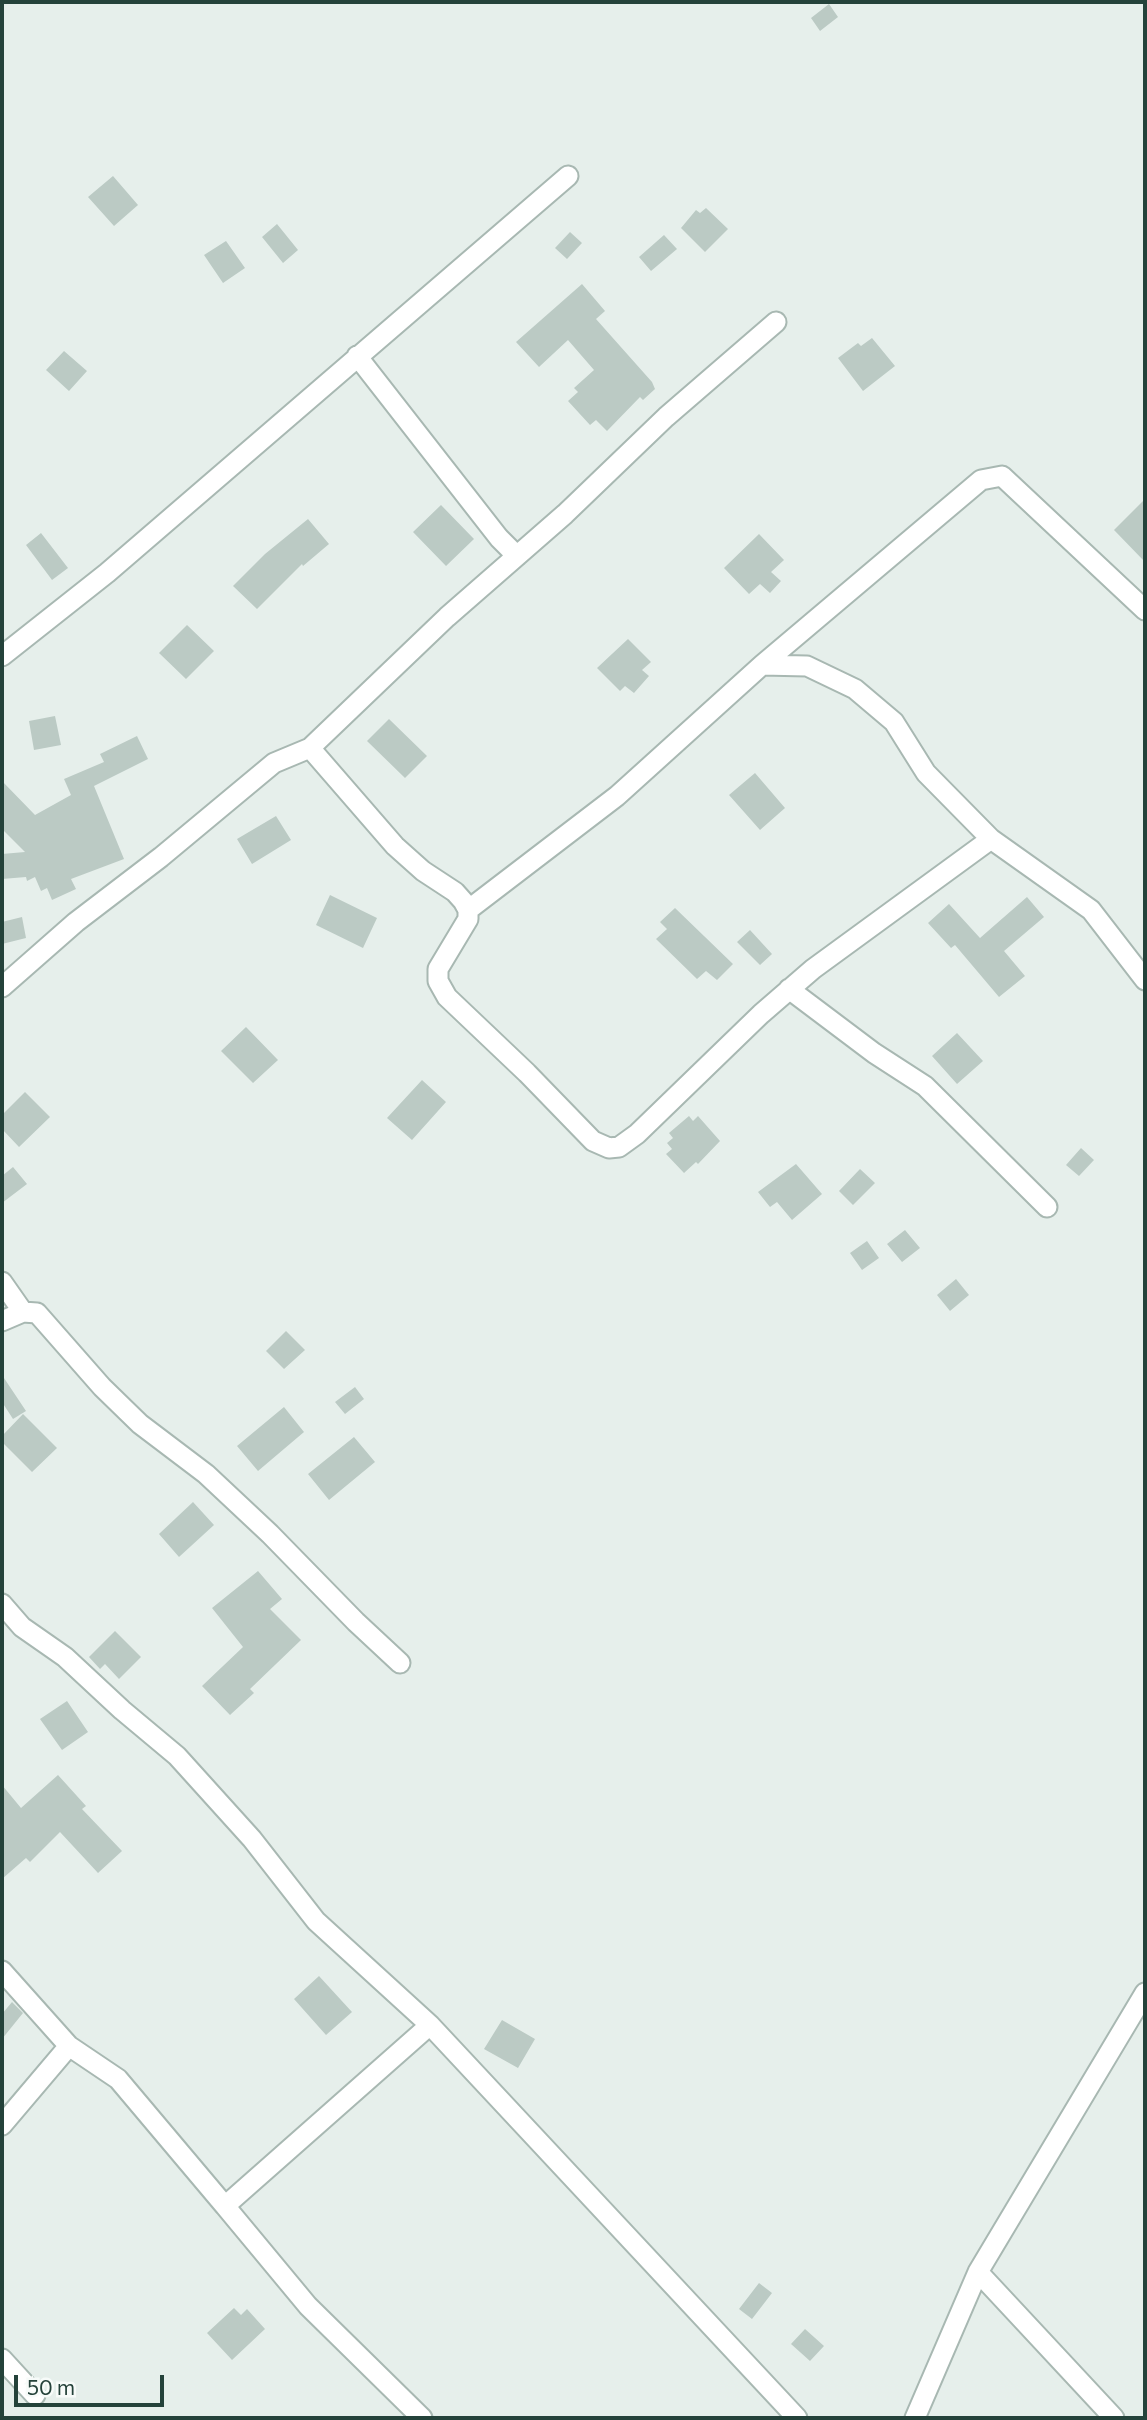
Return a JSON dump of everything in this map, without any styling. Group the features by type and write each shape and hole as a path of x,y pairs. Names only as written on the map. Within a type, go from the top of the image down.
{"street":[{"path":"2,656 107,573 568,176"},
{"path":"2,987 76,922 161,857 274,763 310,748 447,617 565,514 666,417 776,322"},
{"path":"357,356 499,538 517,556"},
{"path":"468,910 617,796 762,665 981,480 1002,476 1145,610"},
{"path":"762,665 807,666 855,689 894,722 926,773 991,839 1091,910 1145,980"},
{"path":"310,748 395,846 464,901 468,919 438,969 438,981 447,997 602,1147 619,1147 636,1134 813,969 991,839"},
{"path":"789,989 874,1054 925,1086 1046,1207"},
{"path":"2,1282 23,1312"},
{"path":"2,1321 23,1312 37,1313 140,1424 206,1474 400,1662"},
{"path":"2,1604 22,1627 65,1657 177,1756 252,1839 316,1921 430,2025 797,2418"},
{"path":"2,1971 69,2046 118,2079 308,2306 422,2418"},
{"path":"915,2418 978,2272 1145,1993"},
{"path":"225,2206 430,2025"},
{"path":"2,2125 69,2046"},
{"path":"978,2272 1114,2418"},
{"path":"2,2359 35,2395"}],"building":[{"path":"829,4 838,17 820,31 811,18"},
{"path":"113,176 138,205 114,226 88,197"},
{"path":"706,208 728,229 705,252 681,228 696,210 700,213"},
{"path":"277,224 298,250 283,263 262,237"},
{"path":"570,232 582,243 567,259 555,248"},
{"path":"664,235 677,249 651,271 639,257"},
{"path":"226,241 245,268 223,283 204,255"},
{"path":"582,284 605,311 596,319 652,382 655,389 643,400 640,397 607,431 596,420 590,425 568,401 578,392 574,388 594,370 568,340 539,367 516,342"},
{"path":"872,338 895,366 863,391 838,358 858,343 861,346"},
{"path":"64,351 87,371 69,391 46,370"},
{"path":"1145,499 1145,562 1114,530"},
{"path":"441,505 474,539 446,566 413,532"},
{"path":"308,519 329,544 303,566 302,564 257,609 233,586 265,554"},
{"path":"41,533 68,568 52,580 26,545"},
{"path":"759,534 784,560 771,572 781,581 770,593 760,584 749,594 724,568"},
{"path":"187,625 214,651 186,679 159,653"},
{"path":"628,639 651,662 642,670 649,676 634,693 625,686 620,691 597,668"},
{"path":"55,716 61,745 34,750 29,721"},
{"path":"389,719 427,756 405,778 367,741"},
{"path":"137,736 148,759 94,786 124,859 71,879 76,889 52,900 47,888 41,891 35,877 27,881 26,877 2,879 2,854 25,852 2,829 2,781 35,815 71,795 64,779 104,762 100,754"},
{"path":"755,773 785,808 760,830 729,795"},
{"path":"276,816 291,840 252,864 237,839"},
{"path":"330,895 377,918 363,948 316,925"},
{"path":"1027,897 1044,917 1004,951 1025,976 999,997 955,945 951,948 928,923 949,904 980,938"},
{"path":"675,908 733,964 717,980 706,971 697,979 656,939 667,929 660,922"},
{"path":"22,917 26,938 2,944 2,922"},
{"path":"750,930 772,954 760,965 737,942"},
{"path":"246,1027 278,1060 253,1083 221,1051"},
{"path":"957,1033 983,1061 957,1084 932,1056"},
{"path":"422,1080 446,1102 412,1140 387,1118"},
{"path":"25,1092 50,1117 19,1147 2,1129 2,1115"},
{"path":"689,1116 693,1121 698,1116 720,1141 698,1164 696,1162 684,1173 666,1154 672,1149 667,1143 673,1138 669,1133"},
{"path":"1081,1148 1094,1160 1079,1176 1066,1165"},
{"path":"796,1164 822,1194 792,1220 777,1202 770,1207 758,1192"},
{"path":"13,1167 27,1184 2,1203 2,1176"},
{"path":"860,1169 875,1183 853,1205 839,1191"},
{"path":"905,1230 920,1248 902,1262 887,1244"},
{"path":"867,1241 879,1258 862,1270 850,1253"},
{"path":"956,1279 969,1295 950,1311 937,1295"},
{"path":"286,1331 305,1350 284,1369 266,1351"},
{"path":"2,1375 26,1411 13,1419 2,1402"},
{"path":"355,1387 364,1399 345,1414 335,1402"},
{"path":"284,1407 304,1432 258,1471 237,1446"},
{"path":"23,1414 57,1448 32,1472 2,1442 2,1436"},
{"path":"354,1437 375,1462 329,1500 308,1474"},
{"path":"193,1502 214,1525 179,1557 159,1534"},
{"path":"258,1571 282,1599 270,1609 301,1640 250,1689 254,1693 230,1715 202,1686 243,1647 212,1608"},
{"path":"115,1631 141,1657 119,1679 105,1664 100,1669 89,1657"},
{"path":"67,1701 88,1732 62,1750 40,1719"},
{"path":"58,1775 86,1806 82,1809 122,1851 98,1873 60,1832 30,1862 26,1858 2,1879 2,1785 21,1808"},
{"path":"319,1976 352,2012 326,2035 294,1999"},
{"path":"12,2002 23,2013 2,2039 2,2014"},
{"path":"502,2020 535,2039 518,2068 484,2049"},
{"path":"759,2283 772,2293 752,2319 739,2309"},
{"path":"234,2308 241,2315 247,2309 265,2329 232,2360 207,2333"},
{"path":"805,2329 824,2346 810,2361 791,2344"}]}
